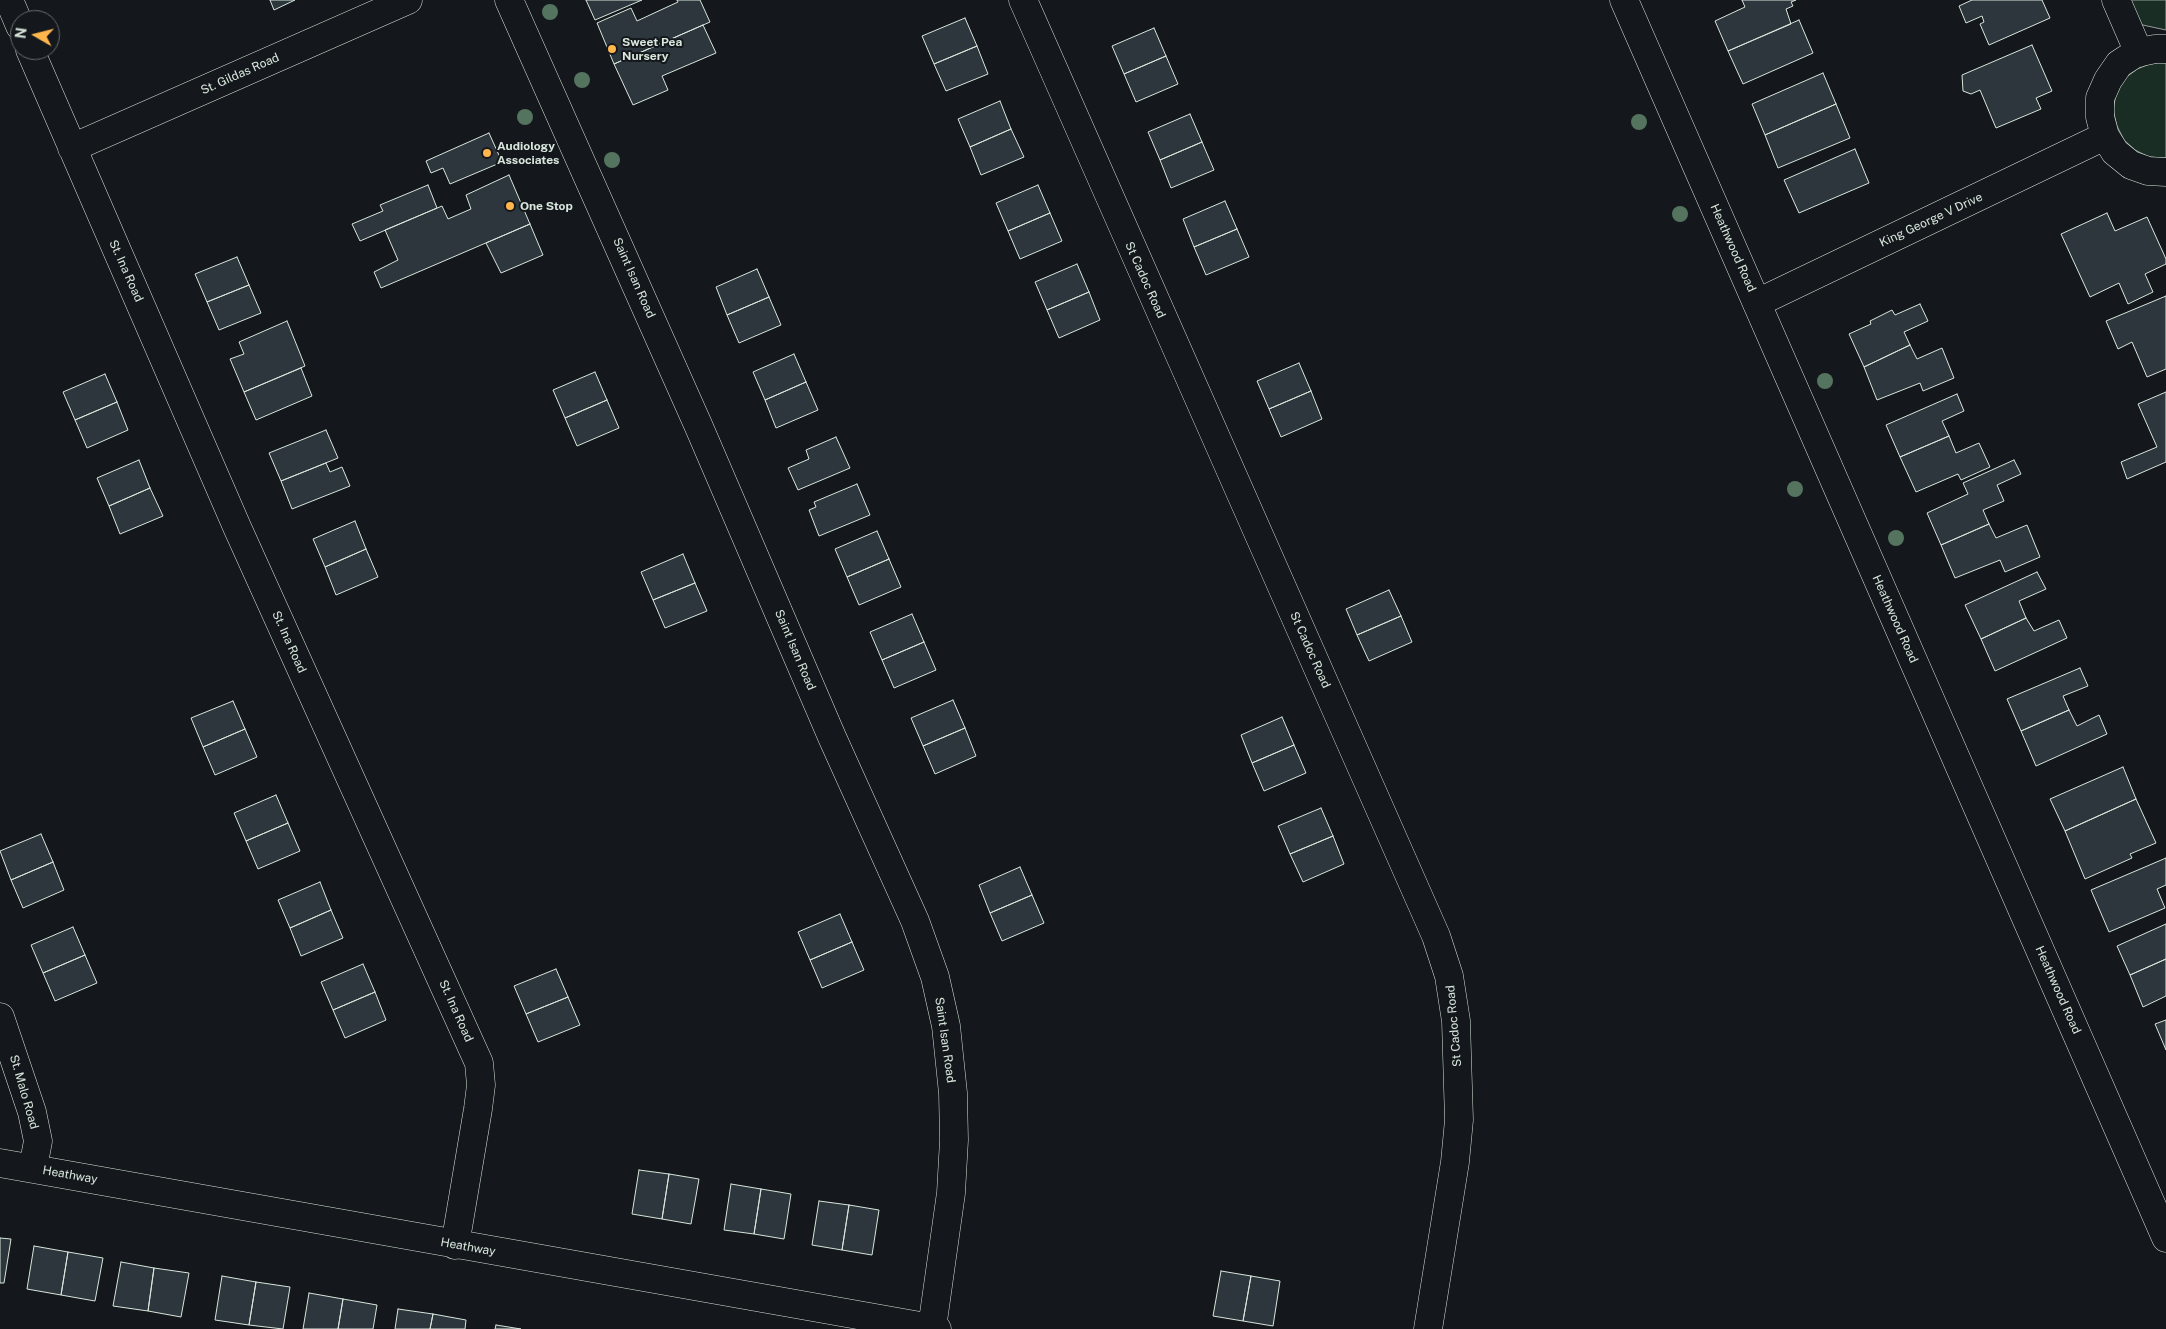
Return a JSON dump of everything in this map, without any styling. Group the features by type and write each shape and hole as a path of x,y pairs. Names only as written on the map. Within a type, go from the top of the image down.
{"street":[{"name":"St. Gildas Road","path":"72,148 408,0"},
{"name":"Saint Isan Road","path":"509,0 695,418 832,737 915,922 935,977 946,1026 953,1093 954,1140 951,1193 934,1329"},
{"name":"St Cadoc Road","path":"1023,0 1436,936 1449,976 1456,1021 1459,1120 1455,1162 1428,1329"},
{"name":"Heathwood Road","path":"1624,0 2166,1238"},
{"path":"2116,0 2139,53"},
{"path":"2166,49 2155,49 2139,53 2119,64 2108,80 2100,98 2100,117 2105,136 2115,152 2131,164 2148,171 2166,172"},
{"name":"St. Ina Road","path":"34,60 237,527 479,1064 478,1109 455,1245"},
{"name":"King George V Drive","path":"1757,303 2105,136"},
{"name":"St. Malo Road","path":"0,1017 32,1112 38,1141 33,1168"},
{"name":"Heathway","path":"0,1163 934,1329"}],"green space":[{"path":"2127,0 2166,0 2166,30 2138,24"},
{"path":"2166,62 2166,158 2149,157 2135,150 2124,140 2117,126 2113,110 2116,94 2124,79 2137,69 2152,63"}],"building":[{"path":"270,0 295,0 274,10"},
{"path":"586,0 642,0 595,20"},
{"path":"677,0 700,0 710,22 614,64 597,23 631,8 637,21 678,2"},
{"path":"1742,0 1796,0 1791,2 1793,6 1786,9 1791,24 1728,51 1715,21 1745,7"},
{"path":"1972,0 2042,0 2050,18 1989,45 1980,24 1984,22 1982,16 1966,23 1959,6"},
{"path":"965,18 977,46 934,64 922,36"},
{"path":"1799,20 1813,53 1743,84 1728,51"},
{"path":"703,25 716,53 662,76 668,90 633,105 614,64"},
{"path":"1154,28 1166,56 1124,74 1112,46"},
{"path":"2032,45 2052,91 2036,98 2041,109 1996,128 1980,90 1971,94 1963,91 1962,75"},
{"path":"977,46 988,74 946,91 934,64"},
{"path":"1166,56 1178,84 1136,102 1124,74"},
{"path":"1823,73 1836,104 1765,135 1752,104"},
{"path":"1000,101 1011,129 970,147 958,119"},
{"path":"1836,104 1850,138 1778,168 1765,135"},
{"path":"1190,114 1202,142 1160,160 1148,132"},
{"path":"1011,129 1024,157 981,175 970,147"},
{"path":"489,133 502,162 450,184 443,168 431,173 426,161"},
{"path":"1202,142 1214,170 1171,188 1160,160"},
{"path":"1855,149 1869,183 1799,213 1784,180"},
{"path":"509,175 530,224 381,288 374,272 398,260 385,230 442,206 448,219 471,209 466,195"},
{"path":"428,185 437,208 360,241 352,224 383,211 380,205"},
{"path":"1038,185 1050,213 1008,231 996,203"},
{"path":"1225,201 1237,229 1194,247 1183,219"},
{"path":"1050,213 1062,241 1020,259 1008,231"},
{"path":"2107,213 2115,231 2147,217 2166,259 2166,264 2145,274 2153,292 2128,304 2119,283 2090,297 2061,234"},
{"path":"530,224 543,255 501,273 486,243"},
{"path":"1237,229 1249,257 1206,275 1194,247"},
{"path":"237,257 249,285 207,302 195,274"},
{"path":"1077,264 1089,292 1047,310 1035,282"},
{"path":"757,269 769,297 727,315 716,287"},
{"path":"249,285 261,313 219,330 207,302"},
{"path":"1089,292 1100,320 1059,338 1047,310"},
{"path":"2166,296 2166,369 2147,377 2132,342 2118,349 2106,321"},
{"path":"769,297 781,325 739,343 727,315"},
{"path":"1920,304 1928,321 1904,332 1910,345 1864,367 1849,334 1871,324 1870,321 1892,310 1895,315"},
{"path":"287,321 305,366 244,392 230,359 244,354 239,342"},
{"path":"1910,345 1917,359 1942,348 1954,378 1923,391 1920,383 1877,400 1864,367"},
{"path":"794,354 806,382 765,400 753,372"},
{"path":"1299,363 1311,391 1269,409 1257,381"},
{"path":"301,368 312,396 256,420 244,392"},
{"path":"595,372 607,400 565,418 553,390"},
{"path":"105,374 117,402 75,420 63,392"},
{"path":"806,382 818,410 776,428 765,400"},
{"path":"1311,391 1322,419 1281,437 1269,409"},
{"path":"2166,392 2166,462 2127,479 2121,462 2157,447 2138,404"},
{"path":"1957,394 1964,411 1942,421 1949,436 1900,457 1886,425"},
{"path":"607,400 619,428 577,446 565,418"},
{"path":"117,402 128,430 87,448 75,420"},
{"path":"326,430 338,458 281,481 269,453"},
{"path":"1949,436 1956,453 1979,443 1990,467 1961,480 1958,474 1916,492 1900,457"},
{"path":"836,437 850,468 798,490 788,468 809,459 806,450"},
{"path":"139,460 150,488 109,506 97,478"},
{"path":"2014,460 2021,474 1997,485 2004,501 1983,510 1989,524 1941,545 1927,513 1968,494 1963,483"},
{"path":"326,463 330,472 342,467 350,486 292,509 281,481"},
{"path":"857,484 870,515 819,536 809,510 816,507 814,502"},
{"path":"150,488 163,516 120,534 109,506"},
{"path":"355,521 366,549 325,567 313,539"},
{"path":"1989,524 1996,538 2027,525 2040,557 2005,572 2000,560 1955,578 1941,545"},
{"path":"877,531 889,559 847,577 835,549"},
{"path":"366,549 378,577 336,595 325,567"},
{"path":"683,554 695,583 653,600 641,572"},
{"path":"889,559 901,587 859,605 847,577"},
{"path":"2037,572 2046,589 2019,601 2026,618 1981,639 1965,605"},
{"path":"695,583 707,611 665,628 653,600"},
{"path":"1389,590 1401,616 1357,635 1346,609"},
{"path":"912,614 924,642 882,660 870,632"},
{"path":"1401,616 1412,642 1369,661 1357,635"},
{"path":"2026,618 2034,631 2059,620 2067,638 1995,671 1981,639"},
{"path":"924,642 936,670 894,688 882,660"},
{"path":"2080,668 2088,686 2063,696 2069,710 2021,731 2007,699"},
{"path":"953,700 965,728 923,746 911,718"},
{"path":"233,701 245,729 203,747 191,718"},
{"path":"2069,710 2077,726 2099,715 2107,734 2036,766 2021,731"},
{"path":"1282,717 1294,745 1252,763 1241,735"},
{"path":"965,728 976,756 935,774 923,746"},
{"path":"245,729 257,757 215,775 203,747"},
{"path":"1294,745 1306,773 1264,791 1252,763"},
{"path":"2123,767 2136,799 2065,831 2050,799"},
{"path":"276,795 288,823 246,841 234,813"},
{"path":"2136,799 2156,843 2130,854 2132,858 2085,879 2065,831"},
{"path":"1321,808 1333,836 1290,854 1278,826"},
{"path":"288,823 300,851 258,869 246,841"},
{"path":"41,834 53,862 11,880 0,851"},
{"path":"1333,836 1344,864 1303,882 1290,854"},
{"path":"2166,858 2166,885 2157,889 2165,908 2109,932 2091,890"},
{"path":"53,862 64,890 23,908 11,880"},
{"path":"1020,867 1032,895 990,913 979,885"},
{"path":"320,882 331,910 290,928 278,900"},
{"path":"1032,895 1044,923 1002,941 990,913"},
{"path":"331,910 343,938 301,956 290,928"},
{"path":"840,914 852,942 810,960 798,932"},
{"path":"2166,924 2166,959 2130,975 2117,946"},
{"path":"73,927 85,955 43,973 31,945"},
{"path":"852,942 864,970 822,988 810,960"},
{"path":"85,955 97,983 55,1001 43,973"},
{"path":"2166,959 2166,996 2143,1007 2130,975"},
{"path":"363,964 375,992 333,1010 321,982"},
{"path":"556,969 568,997 526,1014 514,986"},
{"path":"375,992 386,1020 345,1038 333,1010"},
{"path":"568,997 580,1025 538,1042 526,1014"},
{"path":"2166,1020 2166,1050 2155,1024"},
{"path":"639,1170 669,1174 662,1219 632,1214"},
{"path":"669,1174 699,1179 691,1224 662,1219"},
{"path":"731,1184 761,1189 754,1234 724,1230"},
{"path":"761,1189 791,1194 784,1239 754,1234"},
{"path":"819,1201 849,1205 842,1250 812,1245"},
{"path":"849,1205 879,1210 872,1255 842,1250"},
{"path":"0,1238 11,1239 4,1283 0,1283"},
{"path":"34,1246 68,1252 61,1295 27,1289"},
{"path":"68,1252 103,1258 95,1301 61,1295"},
{"path":"121,1262 154,1268 148,1311 113,1306"},
{"path":"154,1268 189,1273 181,1317 148,1311"},
{"path":"1221,1271 1251,1276 1243,1321 1213,1316"},
{"path":"222,1276 256,1282 249,1325 215,1320"},
{"path":"1251,1276 1280,1281 1273,1326 1243,1321"},
{"path":"256,1282 290,1287 283,1329 249,1325"},
{"path":"309,1293 343,1299 338,1329 303,1329"},
{"path":"343,1299 377,1305 373,1329 338,1329"},
{"path":"398,1309 433,1314 430,1329 395,1329"},
{"path":"433,1314 466,1320 465,1329 430,1329"},
{"path":"496,1325 521,1329 495,1329"}],"place":[{"name":"Sweet Pea Nursery","path":"612,49"},
{"name":"Audiology Associates","path":"487,153"},
{"name":"One Stop","path":"510,206"}]}
